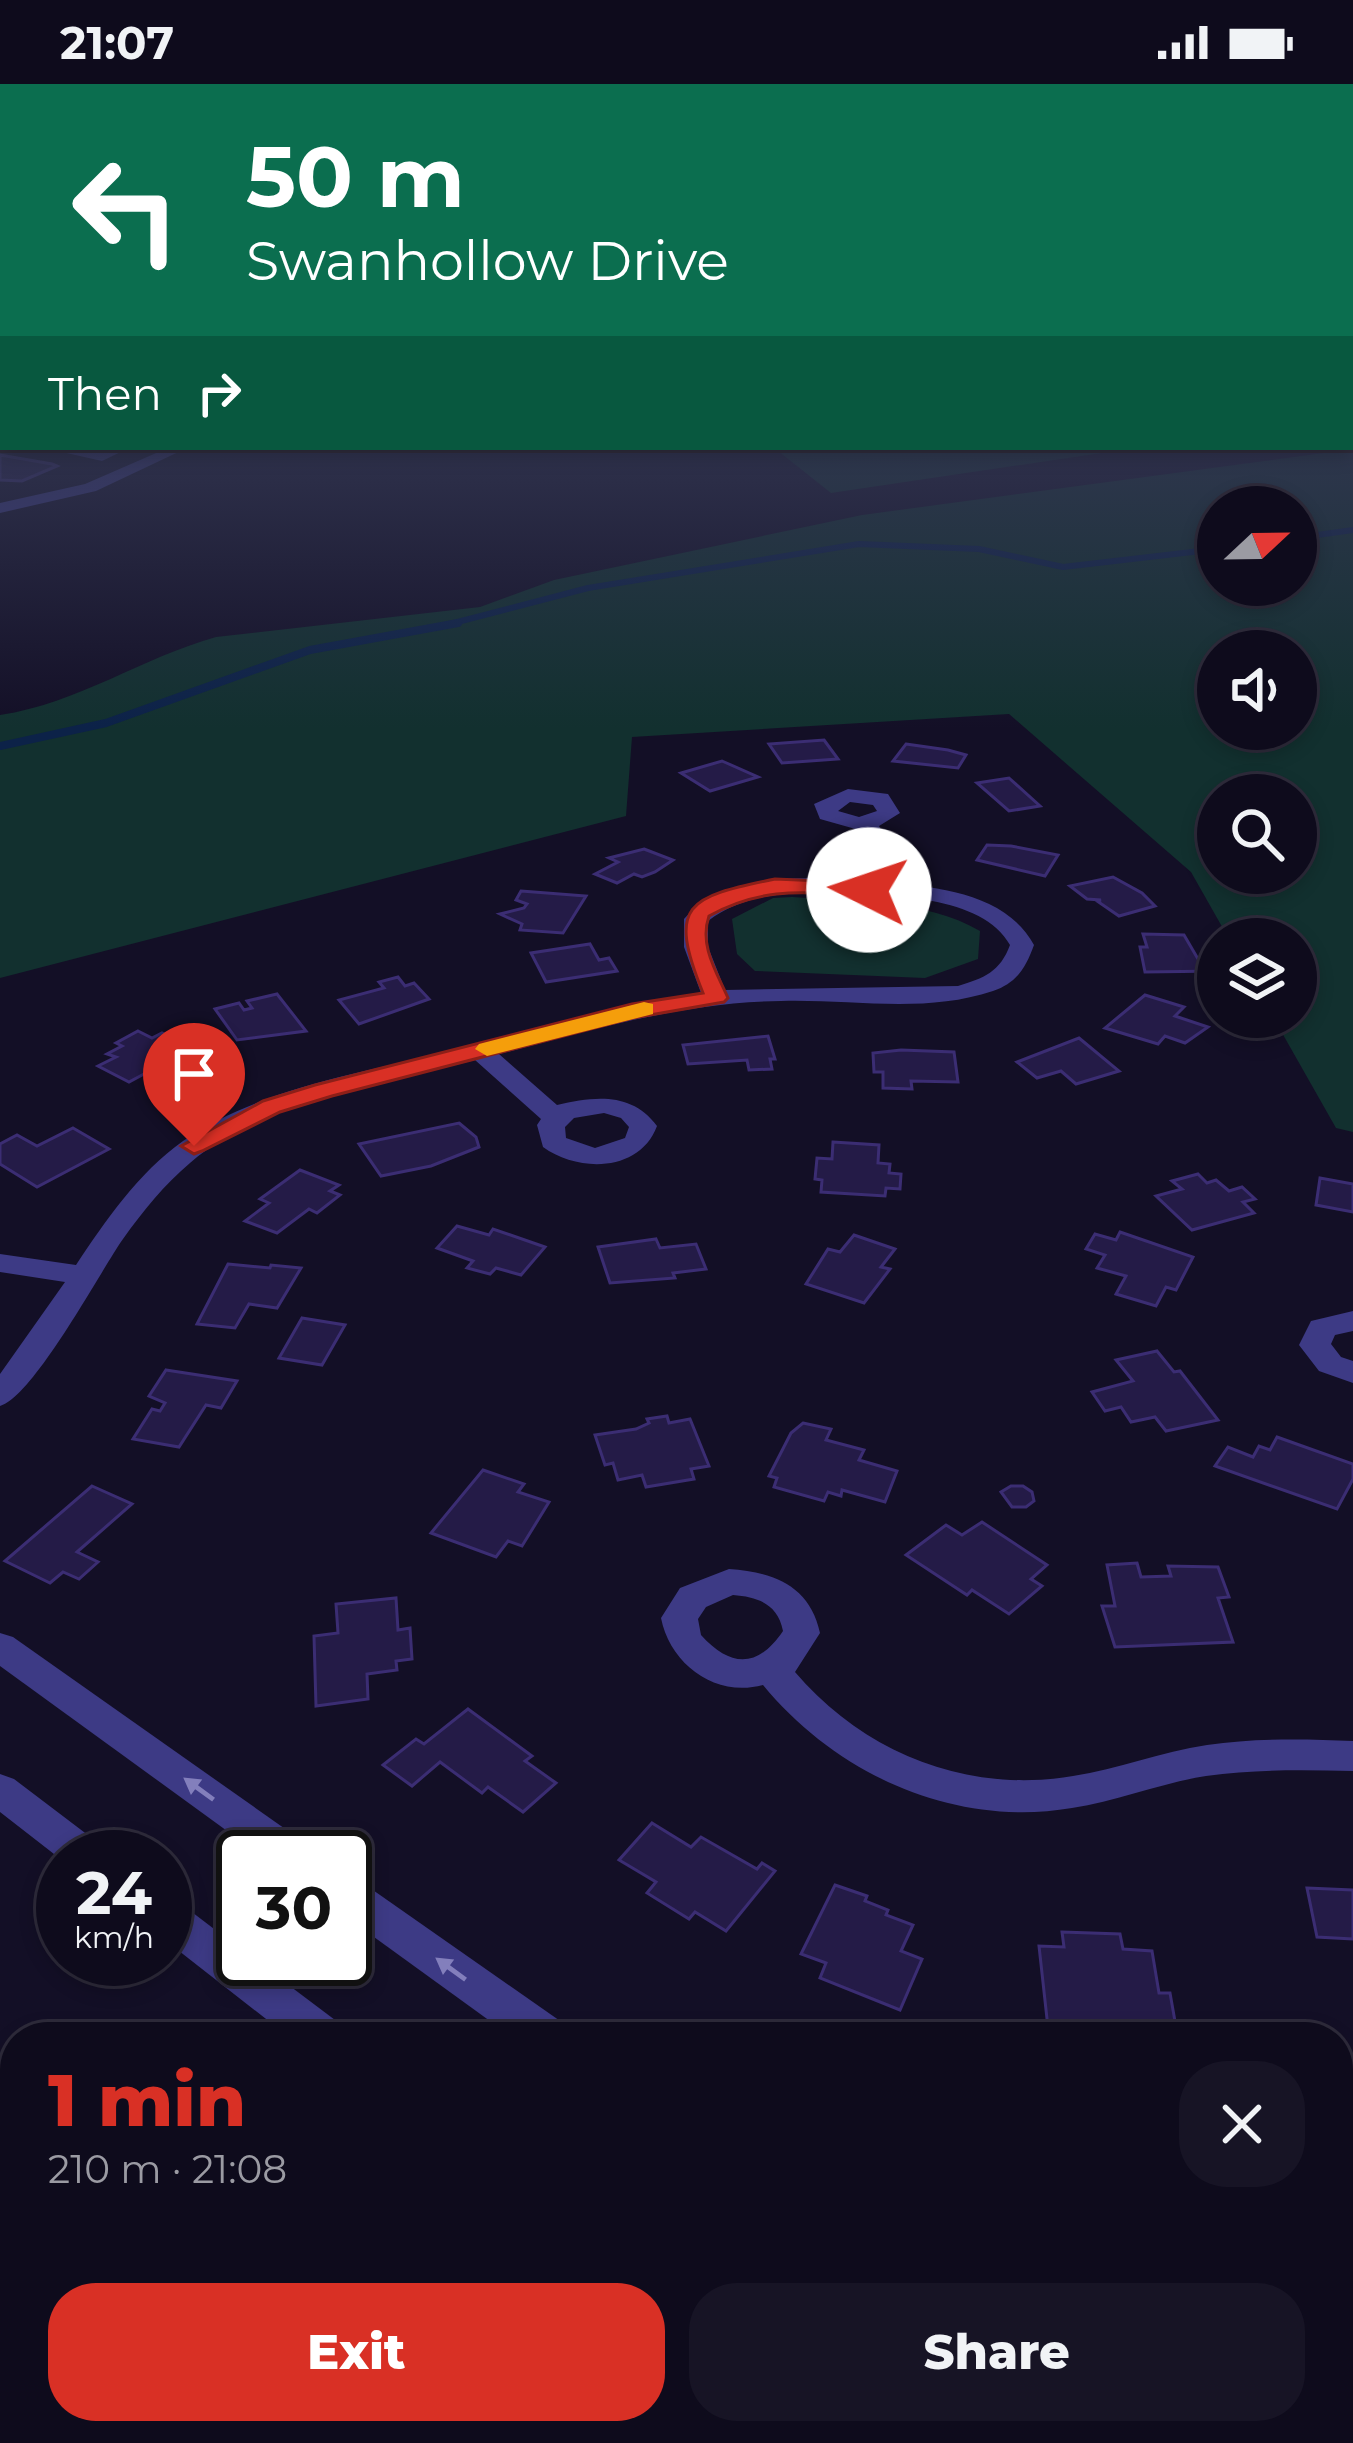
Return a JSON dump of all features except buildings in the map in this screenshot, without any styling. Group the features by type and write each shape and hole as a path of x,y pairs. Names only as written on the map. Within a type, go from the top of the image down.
{"street":[{"path":"866,823 879,848 869,890"},
{"path":"0,1394 141,1198 176,1159 227,1126 323,1090 632,1011 716,998 819,992 940,997 985,988 1019,964 1022,945 1016,932 990,912 944,898 775,885 735,893 700,913 693,930 695,947 716,998"},
{"path":"480,1051 556,1118"},
{"path":"0,1263 86,1276"},
{"path":"1353,1321 1322,1328 1315,1345 1330,1364 1353,1373"},
{"path":"0,1647 256,1830"},
{"path":"770,1668 791,1696 846,1745 899,1772 954,1787 1048,1796 1205,1761 1353,1756"},
{"path":"0,1790 52,1830"},
{"path":"372,1912 526,2022"},
{"path":"192,1937 303,2022"}],"green space":[{"path":"913,508 1197,508 1197,606 1317,606 1317,508 1353,508 1353,1132 1336,1128 1285,1038 1317,1038 1317,918 1217,918 1203,894 1317,894 1317,774 1197,774 1197,883 1191,872 1009,714 632,737 626,816 0,978 0,715 57,701 216,637 480,607 554,580"},
{"path":"773,898 889,904 936,913 980,931 978,959 925,978 755,971 737,954 732,919"}],"waterway":[{"path":"1317,535 1353,530"},
{"path":"443,626 588,588 859,544 979,549 1063,567 1197,551"},
{"path":"443,626 458,623"},
{"path":"0,746 106,723 310,650 443,626"}],"slow traffic":[{"path":"487,1049 644,1009"}],"route":[{"path":"194,1146 227,1126 323,1090 632,1011 716,998 693,930 700,913 719,899 775,885 869,890"}]}
